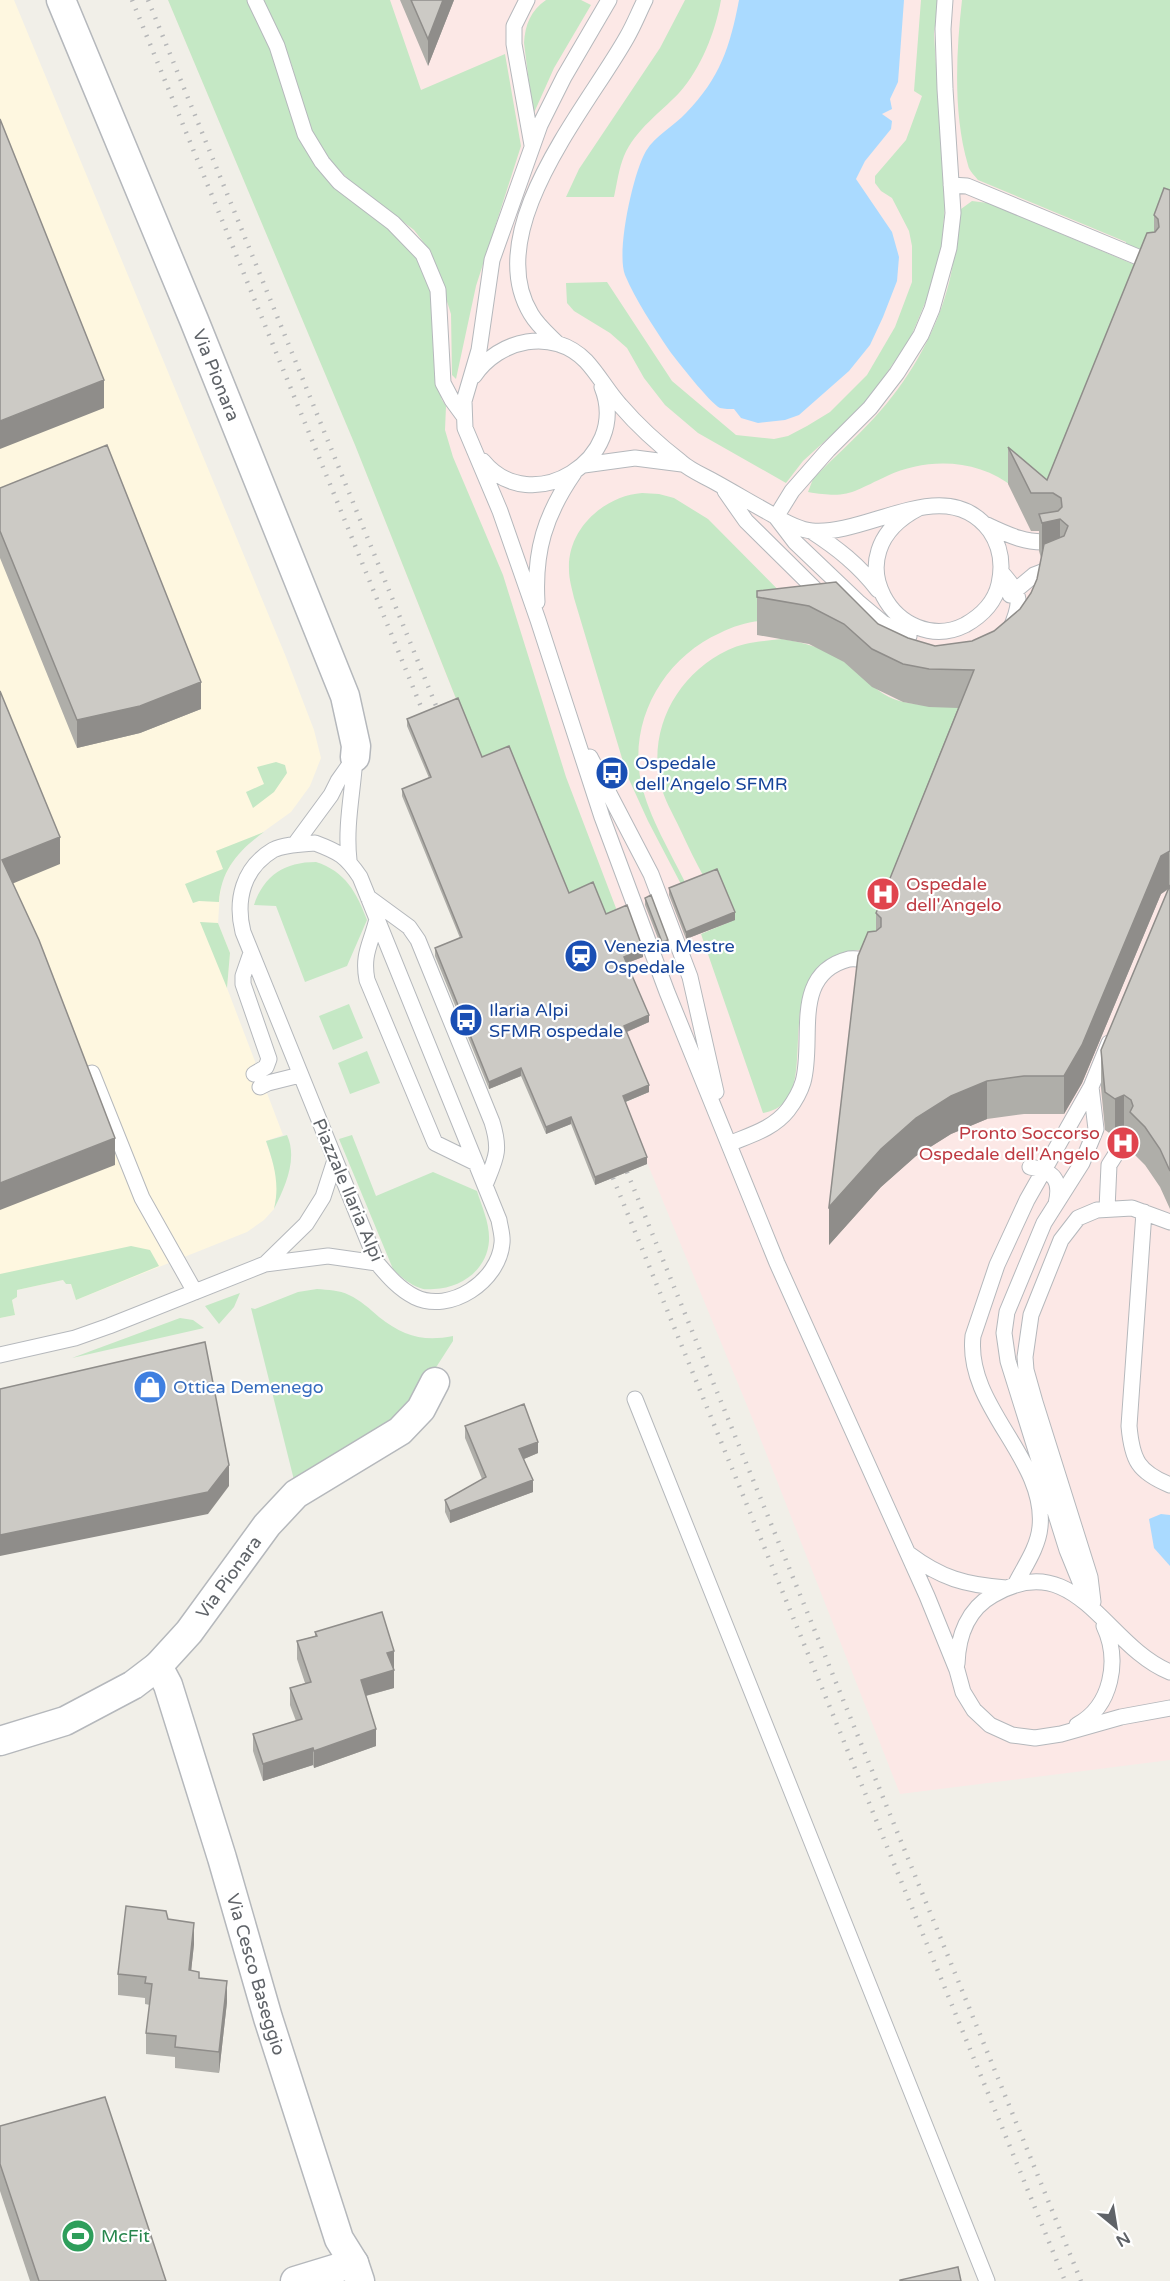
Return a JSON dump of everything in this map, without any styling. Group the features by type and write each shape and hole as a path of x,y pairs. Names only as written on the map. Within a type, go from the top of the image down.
{"street":[{"name":"Via Pionara","path":"61,0 190,310 345,696 356,746 355,757"},
{"name":"Via Pionara","path":"0,1741 74,1716 133,1685 158,1666 189,1632 267,1525 296,1494 400,1431 421,1409 435,1382"},
{"name":"Via Cesco Baseggio","path":"158,1666 168,1685 222,1858 268,2018 339,2239 357,2272"},
{"path":"296,2281 357,2272"}],"lane":[{"path":"255,0 277,46 305,134 322,162 339,182 393,223 423,254 438,290 443,383 463,415"},
{"path":"527,0 514,26 514,44 532,147"},
{"path":"609,0 564,77 540,125 492,260 479,350 463,415 465,428 500,511 602,817 646,936 727,1140 806,1328 908,1553 957,1670 963,1692 974,1710 990,1725 1012,1735 1035,1738 1061,1734 1121,1717 1170,1708"},
{"path":"558,344 541,328 530,313 522,294 518,263 520,237 539,180 627,37 645,0"},
{"path":"776,517 792,491 828,450 870,408 910,355 932,309 949,248 953,213 944,41 945,0"},
{"path":"951,185 967,186 1150,262"},
{"path":"470,383 481,365 506,347 525,341 558,344 573,351 586,361 639,425 682,464 776,517 811,531 849,558 882,595 919,652"},
{"path":"538,620 537,561 542,536 553,506 602,440 606,427 605,395 599,379"},
{"path":"470,443 485,464 498,474 513,481 530,484 551,482 579,469 635,458 682,464"},
{"path":"722,486 746,521 839,612"},
{"path":"811,531 867,522 938,505 955,507 968,512 984,524 1012,537 1041,543 1053,541"},
{"path":"882,595 876,576 881,543 890,528 902,516 919,508"},
{"path":"776,517 795,542 858,602 883,622 909,636"},
{"path":"978,617 991,603 1002,573 1000,555 994,537 984,524"},
{"path":"872,632 888,638 963,626 1017,590 1034,575 1058,566"},
{"path":"998,645 1009,633 1018,611 1017,590 1002,573"},
{"path":"895,613 909,623 927,630"},
{"path":"568,715 651,874 690,977 727,1140"},
{"path":"294,844 332,795 338,781 355,757"},
{"name":"Via Pionara","path":"348,860 347,826 349,804 354,789 355,757"},
{"name":"Piazzale Ilaria Alpi","path":"315,843 348,860 360,878 368,897 499,1220 502,1244 487,1277 475,1288 459,1297 438,1302 417,1298 397,1286 377,1263 300,1076 239,916 240,896 246,877 274,850 294,844 315,843"},
{"path":"368,897 409,927 418,940 488,1112 497,1136 498,1153 485,1185"},
{"path":"377,920 365,954 364,966 371,991 435,1143 476,1163"},
{"path":"251,952 243,976 243,984 269,1059 257,1081 300,1076"},
{"path":"727,1140 767,1128 788,1110 797,1096 803,1080 809,1001 813,986 829,969 850,959 872,960"},
{"path":"957,1670 957,1647 964,1627 972,1614 987,1599 1010,1586 1036,1544 1040,1527 1039,1508 1033,1484 982,1389 975,1367 973,1336 993,1274 1027,1200 1037,1169 1091,1087 1113,1034"},
{"path":"92,1073 142,1198 195,1292"},
{"path":"1061,1734 1082,1722 1096,1709 1105,1695 1112,1676 1113,1658 1110,1639 1067,1550 1008,1361 1004,1333 1007,1312 1044,1223 1082,1163 1096,1129 1091,1087"},
{"path":"1107,1209 1109,1165 1123,1143"},
{"path":"265,1264 306,1224 323,1197 335,1160"},
{"path":"1037,1169 1052,1175 1057,1184 1056,1204"},
{"path":"1095,1611 1090,1577 1035,1402 1025,1357 1031,1316 1060,1240 1078,1218 1097,1210 1132,1208 1170,1222"},
{"path":"1144,1212 1129,1426 1131,1444 1137,1463 1150,1476 1170,1485"},
{"path":"0,1355 75,1338 265,1264 328,1256 377,1263"},
{"path":"634,1399 987,2281"},
{"path":"908,1553 930,1569 952,1579 975,1585 1010,1586 1040,1582 1061,1586 1075,1593 1140,1654 1170,1672"}],"shaded area":[{"path":"0,0 14,0 286,657 314,730 321,758 310,786 291,812 245,845 235,857 222,881 220,894 218,923 230,953 227,988 283,1135 266,1141 278,1187 274,1209 264,1220 247,1232 76,1300 71,1284 66,1284 63,1280 17,1290 17,1297 12,1300 15,1315 0,1318"},
{"name":"Ospedale dell'Angelo","path":"168,0 1170,0 1170,1760 900,1794 755,1425 623,1104 649,1092 624,1033 648,1022 458,705 355,445"}],"green space":[{"path":"168,0 249,0 268,40 303,142 415,253 433,290 435,378 446,406 445,430 453,457 503,575 566,777 619,916 606,921 568,899 482,764 355,445"},
{"path":"262,0 390,0 421,90 505,54 521,146 476,286 456,379 452,375 451,314 431,252 414,230 352,183 327,157 312,133 291,63"},
{"path":"546,0 581,0 591,5 554,68 533,115 524,43 527,24 533,13"},
{"path":"685,0 721,0 711,37 694,73 679,93 642,129 629,146 621,166 614,197 566,197 579,169 660,48"},
{"path":"921,0 938,0 934,34 945,206 941,252 930,291 910,339 859,410 803,461 786,483 698,433 665,405 644,378 627,348 610,333 574,311 567,303 566,283 607,282 672,381 736,435 774,439 788,436 830,412 867,375 895,327 912,282 912,246 909,231 892,198 881,191 875,183 875,176 906,140 922,96 914,91"},
{"path":"962,0 1170,0 1170,228 1152,256 1126,245 1126,242 978,180 971,171 963,145 958,104 957,62"},
{"path":"972,201 988,203 1147,270 1044,524 1014,488 1000,478 969,466 936,464 919,466 887,476 850,493 833,495 808,492 813,479 887,403 918,358 935,325 950,280 961,209"},
{"path":"642,493 674,498 708,519 814,626 760,621 729,629 700,644 682,658 667,675 655,694 640,736 638,759 641,782 655,822 687,886 683,888 627,775 574,598 569,573 574,541 590,517 614,501 628,495"},
{"path":"782,639 807,644 831,653 877,690 897,700 925,705 962,706 877,948 837,956 814,974 803,999 794,1083 784,1103 763,1113 701,934 734,920 698,867 664,795 657,762 663,723 671,704 681,688 695,673 710,660 734,647"},
{"path":"276,762 285,765 287,773 274,792 253,808 246,792 264,784 257,767"},
{"path":"264,832 233,862 223,880 219,902 193,903 185,884 223,869 216,851"},
{"path":"316,862 335,871 349,884 367,920 347,966 305,982 276,906 254,905 264,886 277,872 295,864"},
{"path":"200,922 218,923 230,953 227,988"},
{"path":"349,1004 363,1038 333,1050 319,1016"},
{"path":"367,1051 380,1083 350,1094 338,1063"},
{"path":"287,1135 291,1163 286,1182 274,1209 275,1174 266,1141"},
{"path":"352,1135 376,1196 433,1172 477,1191 487,1222 489,1241 483,1261 471,1276 444,1288 422,1289 393,1269 339,1139"},
{"path":"131,1246 150,1250 159,1266 76,1300 71,1284 66,1284 63,1280 17,1290 17,1297 12,1300 15,1315 0,1318 0,1274"},
{"path":"317,1289 349,1295 388,1324 405,1333 423,1338 453,1336 453,1341 399,1425 295,1484 251,1308 255,1309 298,1292"},
{"path":"240,1293 234,1307 219,1324 205,1306"},
{"path":"180,1318 193,1320 204,1328 72,1358"}],"water":[{"path":"739,0 904,0 898,82 890,99 892,109 882,114 892,121 891,129 865,161 856,179 892,232 899,257 897,281 870,345 849,371 799,415 785,420 758,423 741,418 734,409 720,408 715,405 694,381 669,350 645,313 629,285 623,264 627,213 641,162 646,151 659,136 698,100 715,74 732,33"},
{"path":"1161,1514 1170,1515 1170,1566 1154,1548 1149,1519"}],"building":[{"path":"411,0 443,0 428,39"},
{"path":"0,119 104,380 0,421"},
{"name":"Ospedale dell'Angelo","path":"1164,188 1170,190 1170,851 1161,856 1082,1045 1064,1076 1024,1076 987,1081 951,1096 916,1118 881,1149 829,1207 858,956 868,932 876,931 881,927 881,918 876,913 974,670 929,669 903,664 872,649 844,624 809,606 757,597 757,591 836,582 878,624 908,638 935,646 972,641 994,631 1020,609 1037,579 1044,544 1064,536 1068,526 1060,519 1042,523 1039,514 1058,511 1062,507 1061,498 1053,493 1031,493 1008,447 1047,480 1147,233 1155,232 1159,227 1158,219 1154,215"},
{"path":"107,445 201,682 140,706 77,720 0,531 0,488"},
{"path":"0,691 60,837 2,860 39,940 115,1138 0,1183"},
{"path":"458,698 482,757 509,746 569,893 593,882 606,914 627,905 643,949 624,957 649,1015 624,1026 649,1085 623,1096 647,1157 595,1177 571,1117 546,1127 521,1068 489,1082 435,948 462,937 402,789 431,777 407,719"},
{"path":"717,869 735,912 686,932 669,888"},
{"path":"1170,885 1170,1171 1160,1149 1145,1127 1130,1112 1133,1106 1131,1100 1124,1095 1115,1099 1105,1092 1101,1050"},
{"path":"651,895 668,940 662,942 645,898"},
{"path":"205,1342 229,1465 208,1492 0,1535 0,1389"},
{"path":"524,1404 538,1442 519,1449 533,1480 450,1511 445,1500 486,1477 465,1426"},
{"path":"382,1612 394,1651 387,1653 394,1670 361,1680 376,1729 314,1751 313,1748 263,1764 253,1734 302,1719 290,1688 311,1682 297,1641 317,1636 315,1632"},
{"path":"126,1906 166,1911 168,1919 194,1923 189,1970 199,1972 199,1978 227,1981 219,2052 175,2047 176,2036 146,2033 152,1984 145,1983 146,1977 118,1974"},
{"name":"McFit","path":"105,2097 166,2281 39,2281 0,2164 0,2126"},
{"path":"958,2267 961,2281 900,2281 900,2280"}],"railway":[{"path":"132,0 426,719"},
{"path":"148,0 439,713"},
{"path":"627,1172 1081,2281"},
{"path":"613,1178 1065,2281"}],"place":[{"name":"Ospedale dell'Angelo SFMR","path":"612,773"},
{"name":"Ospedale dell'Angelo","path":"883,894"},
{"name":"Venezia Mestre Ospedale","path":"581,956"},
{"name":"Ilaria Alpi SFMR ospedale","path":"466,1020"},
{"name":"Pronto Soccorso Ospedale dell'Angelo","path":"1123,1143"},
{"name":"Ottica Demenego","path":"150,1387"},
{"name":"McFit","path":"78,2236"}]}
